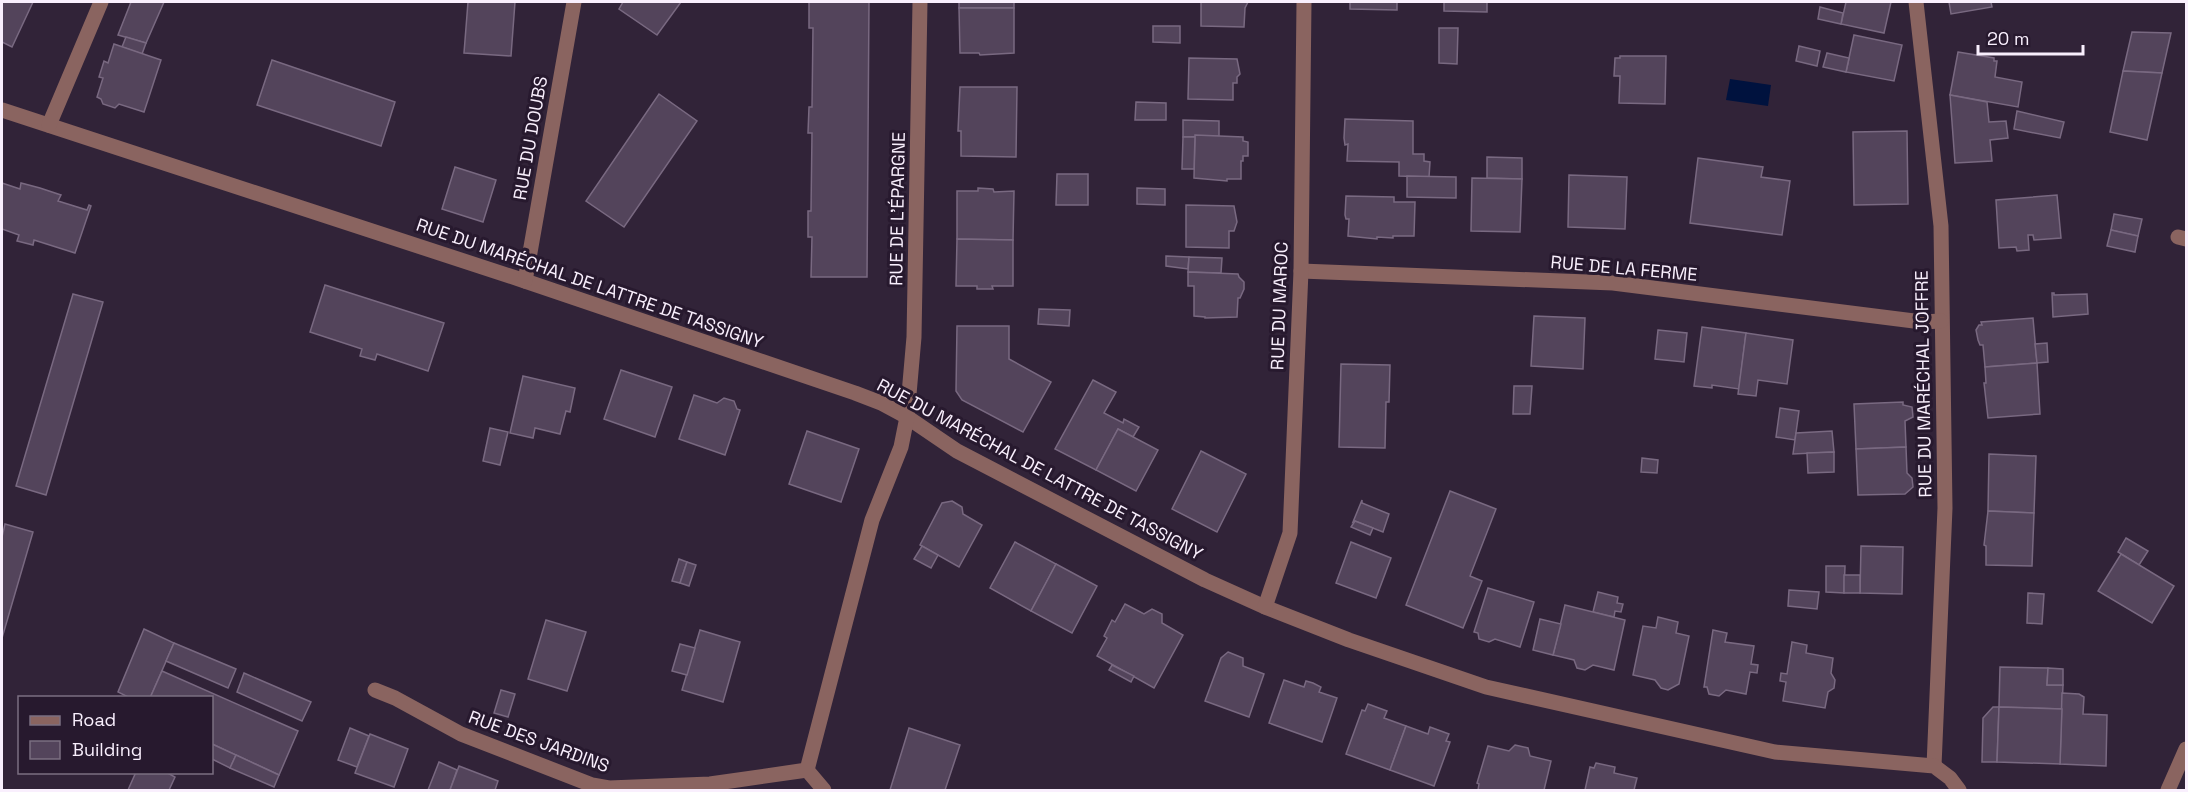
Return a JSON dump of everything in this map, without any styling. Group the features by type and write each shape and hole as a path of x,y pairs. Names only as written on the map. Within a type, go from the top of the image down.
{"street":[{"path":"49,125 100,2"},
{"name":"RUE DU DOUBS","path":"525,281 574,2"},
{"name":"RUE DE L'ÉPARGNE","path":"907,417 914,337 920,2"},
{"name":"RUE DU MAROC","path":"1265,607 1290,533 1301,272 1305,2"},
{"name":"RUE DU MARÉCHAL JOFFRE","path":"1916,2 1941,226 1945,508 1934,766"},
{"name":"RUE DU MARÉCHAL DE LATTRE DE TASSIGNY","path":"2,110 525,281 881,403 907,417 957,451 1205,580 1265,607 1349,640 1486,687 1775,752 1934,766"},
{"name":"RUE DE LA FERME","path":"1301,272 1613,283 1922,322 1941,321"},
{"path":"824,790 807,770 872,520 901,447 907,417"},
{"name":"RUE DES JARDINS","path":"375,690 395,698 461,734 600,787 710,784 807,770"},
{"path":"2169,790 2187,749"},
{"path":"1934,766 1950,778 1959,790"}],"water":[{"path":"1730,79 1771,85 1768,106 1726,100"}],"building":[{"path":"2,2 33,2 12,47 2,42"},
{"path":"131,2 164,2 146,43 118,35"},
{"path":"468,2 515,2 511,56 464,53"},
{"path":"623,2 681,2 657,35 619,9"},
{"path":"809,2 869,2 867,277 811,277 812,237 808,237 808,211 811,211 812,133 808,133 809,107 812,107 813,28 809,28"},
{"path":"959,2 1014,2 1014,8 959,8"},
{"path":"1201,2 1248,2 1245,8 1244,27 1201,26"},
{"path":"1350,2 1397,2 1397,10 1350,9"},
{"path":"1444,2 1487,2 1487,12 1444,11"},
{"path":"1846,2 1891,2 1884,33 1841,24"},
{"path":"1949,2 1991,2 1992,7 1951,14"},
{"path":"1820,7 1843,13 1841,24 1818,19"},
{"path":"959,8 1014,8 1014,53 980,55 979,53 960,53"},
{"path":"1153,26 1180,26 1180,43 1153,42"},
{"path":"1439,28 1458,28 1457,64 1439,63"},
{"path":"2132,32 2171,33 2162,73 2123,71"},
{"path":"1854,35 1902,45 1894,81 1846,72"},
{"path":"126,37 146,43 142,54 122,47"},
{"path":"114,44 161,60 144,112 119,104 115,108 103,104 97,97 103,78 99,77 104,61 108,63"},
{"path":"1799,46 1820,51 1817,66 1796,61"},
{"path":"1958,52 1994,58 1994,61 1997,61 1995,77 2022,82 2018,107 1950,95"},
{"path":"1827,53 1849,58 1846,72 1823,67"},
{"path":"1620,56 1666,56 1665,104 1619,103 1620,76 1614,76 1615,58 1620,58"},
{"path":"1189,58 1237,59 1240,74 1237,77 1237,83 1233,83 1233,100 1188,99"},
{"path":"272,60 395,102 381,146 257,105"},
{"path":"2123,71 2162,73 2147,140 2110,132"},
{"path":"960,87 1017,87 1016,157 961,156 961,131 958,131"},
{"path":"659,94 697,121 624,227 586,201"},
{"path":"1950,95 1987,102 1989,122 2006,121 2008,138 1990,140 1992,161 1955,163"},
{"path":"1136,102 1166,103 1166,120 1135,120"},
{"path":"2017,111 2064,122 2060,138 2014,129"},
{"path":"1345,119 1413,121 1413,154 1424,154 1424,161 1430,162 1429,177 1399,176 1399,162 1347,161 1348,144 1345,145 1344,138"},
{"path":"1183,120 1219,121 1219,136 1183,137"},
{"path":"1907,131 1908,204 1854,205 1853,132"},
{"path":"1195,135 1243,137 1243,141 1248,142 1248,156 1243,156 1243,161 1241,161 1241,179 1227,179 1227,181 1194,178"},
{"path":"1183,137 1195,137 1194,169 1182,169"},
{"path":"1487,157 1522,158 1522,179 1487,178"},
{"path":"1698,158 1763,167 1761,177 1790,181 1782,235 1690,223"},
{"path":"455,167 496,180 483,222 442,209"},
{"path":"1057,174 1088,174 1088,205 1056,205"},
{"path":"1569,175 1627,177 1625,229 1568,227"},
{"path":"1407,176 1456,177 1456,198 1407,197"},
{"path":"1472,178 1522,179 1520,232 1471,231"},
{"path":"2,183 20,189 21,183 40,188 61,195 58,201 87,210 89,205 91,206 75,253 34,240 33,245 17,241 19,235 2,229"},
{"path":"978,188 993,189 994,192 1014,191 1013,240 957,239 957,191 978,191"},
{"path":"1137,188 1165,189 1165,205 1137,204"},
{"path":"2057,195 2061,238 2034,240 2033,235 2028,235 2029,250 2017,251 2016,247 1999,248 1996,200"},
{"path":"1346,196 1394,197 1394,202 1415,202 1414,236 1377,237 1377,239 1348,236 1349,219 1346,219 1345,215"},
{"path":"1186,205 1234,206 1237,222 1234,231 1229,231 1229,248 1186,247"},
{"path":"2114,214 2142,219 2138,236 2111,230"},
{"path":"2111,230 2138,236 2135,252 2107,246"},
{"path":"957,239 1013,240 1013,286 977,289 977,286 956,286"},
{"path":"1166,256 1189,257 1188,269 1166,266"},
{"path":"1189,257 1222,258 1221,273 1188,272"},
{"path":"1188,272 1238,274 1244,282 1244,289 1238,298 1237,317 1194,316 1194,286 1188,286"},
{"path":"325,285 444,323 428,371 377,354 375,360 360,356 362,349 310,332"},
{"path":"2052,293 2054,295 2087,294 2088,314 2053,317"},
{"path":"73,294 103,302 46,495 16,486"},
{"path":"1039,309 1070,310 1069,326 1038,324"},
{"path":"1534,316 1585,318 1583,369 1531,366"},
{"path":"2033,318 2037,363 1985,367 1983,345 1980,345 1976,330 1979,325 1982,325 1981,322"},
{"path":"957,326 1009,326 1009,359 1051,382 1023,432 962,400 956,391"},
{"path":"1702,327 1746,333 1739,389 1712,385 1712,388 1694,386"},
{"path":"1658,330 1687,333 1684,362 1655,359"},
{"path":"1746,333 1793,340 1787,384 1758,380 1756,396 1738,394"},
{"path":"2047,343 2048,362 2037,363 2035,344"},
{"path":"2037,363 2040,414 1988,418 1984,383 1986,383 1985,367"},
{"path":"1341,364 1390,365 1385,448 1339,447"},
{"path":"621,370 672,387 655,437 604,419"},
{"path":"523,376 575,388 570,412 566,411 560,434 535,428 533,438 510,433"},
{"path":"1093,380 1116,392 1104,413 1123,423 1124,419 1139,427 1133,437 1118,429 1096,470 1055,449"},
{"path":"1514,386 1532,386 1530,414 1513,414"},
{"path":"694,395 717,403 724,398 734,401 737,409 740,410 725,455 679,439"},
{"path":"1903,402 1903,405 1912,407 1913,417 1905,421 1906,447 1856,449 1854,404"},
{"path":"1780,408 1799,411 1795,440 1776,437"},
{"path":"490,428 508,432 500,465 483,461"},
{"path":"1118,429 1158,450 1136,491 1096,470"},
{"path":"807,431 859,449 841,502 789,484"},
{"path":"1832,431 1834,452 1793,454 1796,433"},
{"path":"1906,447 1907,473 1912,478 1913,487 1905,494 1858,495 1856,449"},
{"path":"1201,451 1246,474 1217,532 1172,509"},
{"path":"1834,452 1834,472 1808,473 1807,453"},
{"path":"1989,454 2036,456 2034,513 1988,511"},
{"path":"1642,458 1658,460 1657,473 1641,472"},
{"path":"1450,491 1496,509 1470,576 1482,581 1463,628 1406,605"},
{"path":"1362,500 1362,503 1389,514 1383,532 1353,522"},
{"path":"952,501 962,507 963,514 982,525 959,567 920,545 942,503"},
{"path":"1988,511 2034,513 2032,566 1986,565 1986,546 1984,545"},
{"path":"1355,521 1373,528 1370,535 1351,527"},
{"path":"5,524 33,532 2,638 2,537"},
{"path":"2126,538 2148,551 2139,565 2118,552"},
{"path":"1015,542 1056,564 1031,611 990,588"},
{"path":"1351,542 1391,558 1376,598 1336,583"},
{"path":"922,546 938,555 931,568 914,559"},
{"path":"1861,546 1903,547 1902,594 1860,593"},
{"path":"2121,554 2174,586 2152,623 2098,591"},
{"path":"679,559 687,562 680,583 672,581"},
{"path":"687,562 696,565 689,586 680,583"},
{"path":"1056,564 1097,586 1072,633 1031,611"},
{"path":"1826,566 1845,566 1844,593 1826,592"},
{"path":"1844,575 1860,575 1860,593 1844,593"},
{"path":"1488,588 1534,602 1520,647 1495,639 1489,642 1479,639 1478,633 1474,632"},
{"path":"1789,590 1819,592 1817,609 1788,606"},
{"path":"1598,592 1618,597 1617,603 1623,604 1621,612 1615,611 1614,617 1593,612"},
{"path":"2028,593 2044,594 2042,624 2027,623"},
{"path":"1125,604 1144,614 1152,609 1162,614 1162,623 1183,635 1154,688 1097,656 1107,638 1104,636 1112,620 1115,622"},
{"path":"1565,605 1625,620 1614,670 1593,665 1585,670 1577,668 1574,660 1553,655"},
{"path":"1658,617 1678,622 1676,633 1689,636 1679,684 1668,690 1661,688 1655,680 1633,675 1643,626 1656,628"},
{"path":"1540,619 1561,624 1553,655 1533,650"},
{"path":"546,620 586,632 567,691 528,679"},
{"path":"144,629 174,643 151,696 126,696 118,692"},
{"path":"700,630 740,642 723,702 682,690"},
{"path":"1713,630 1727,633 1725,642 1754,646 1751,664 1758,665 1757,673 1750,672 1746,694 1726,690 1719,696 1709,694 1707,687 1704,687"},
{"path":"1792,642 1807,645 1806,653 1833,658 1831,673 1835,680 1834,688 1828,692 1825,708 1783,701 1786,682 1780,681 1781,673 1787,674"},
{"path":"174,643 236,669 228,688 166,661"},
{"path":"680,644 695,648 687,675 672,671"},
{"path":"1228,652 1243,658 1243,666 1264,674 1249,717 1205,701 1221,658"},
{"path":"1112,665 1134,676 1131,682 1109,670"},
{"path":"2000,667 2048,668 2047,685 2063,685 2062,709 1999,707"},
{"path":"2048,668 2063,669 2063,685 2047,685"},
{"path":"162,671 298,731 279,775 213,744 213,696 151,696"},
{"path":"244,673 311,702 302,721 237,692"},
{"path":"1284,680 1304,687 1306,681 1313,683 1321,687 1319,692 1337,698 1322,742 1269,723"},
{"path":"501,690 515,694 508,717 494,713"},
{"path":"2062,693 2079,694 2084,697 2083,714 2107,715 2106,766 2060,764"},
{"path":"1368,704 1387,711 1384,718 1406,726 1390,770 1346,754 1362,710 1365,711"},
{"path":"1993,707 1999,707 1997,762 1982,762 1983,718"},
{"path":"1999,707 2062,709 2060,764 1997,762"},
{"path":"1406,726 1428,734 1430,727 1449,734 1446,741 1450,742 1434,786 1390,770"},
{"path":"350,728 369,736 357,767 338,760"},
{"path":"909,728 960,745 945,790 890,790"},
{"path":"370,734 408,749 394,787 355,773"},
{"path":"213,744 236,755 230,768 213,760"},
{"path":"1515,745 1528,748 1530,756 1551,761 1544,790 1478,790 1479,784 1477,783 1488,746 1509,751"},
{"path":"236,755 279,775 274,787 230,768"},
{"path":"439,762 457,770 450,790 428,790"},
{"path":"1596,763 1615,767 1614,773 1637,778 1634,790 1585,790 1590,767 1594,768"},
{"path":"459,766 498,781 495,790 450,790"},
{"path":"135,774 170,774 175,777 169,790 128,790"}]}
